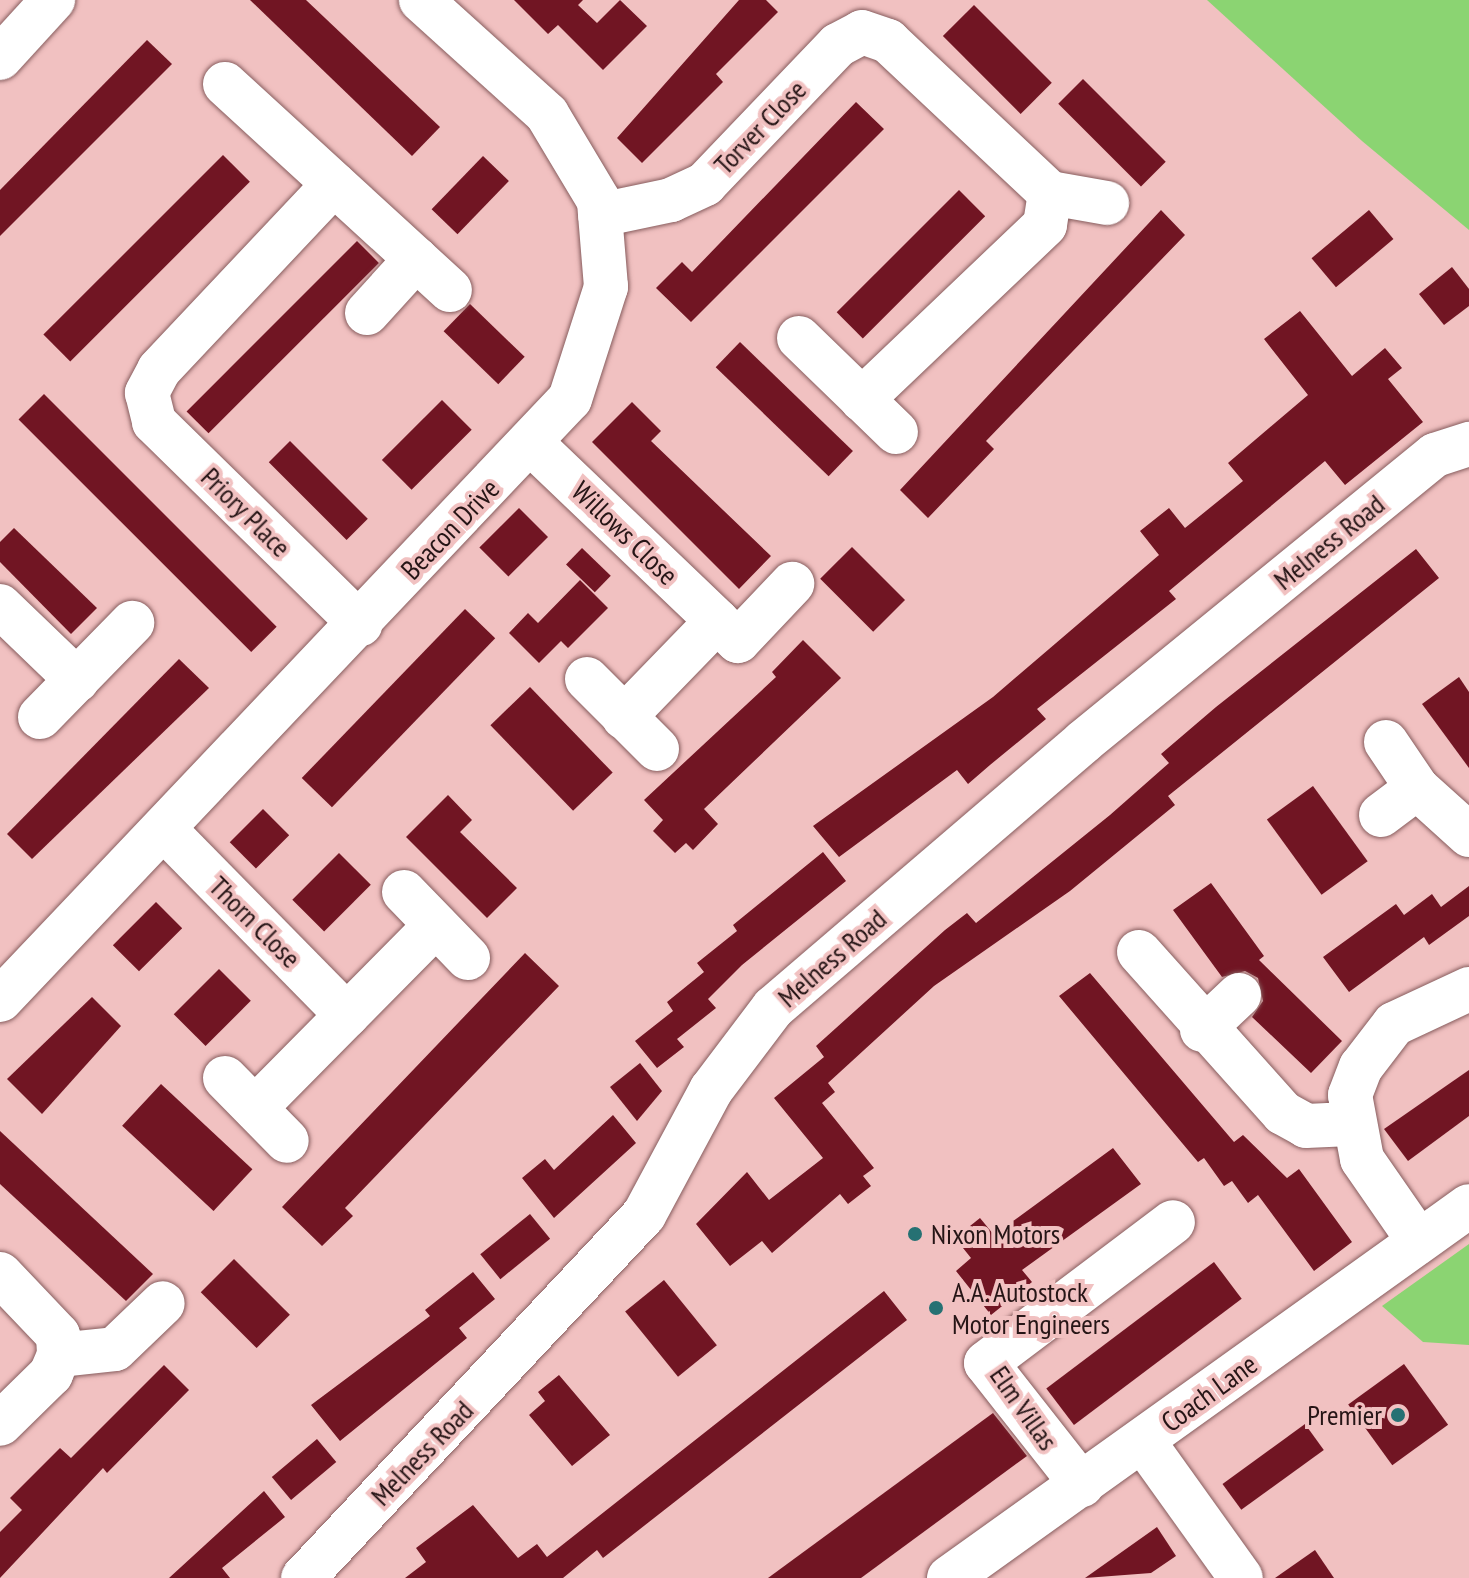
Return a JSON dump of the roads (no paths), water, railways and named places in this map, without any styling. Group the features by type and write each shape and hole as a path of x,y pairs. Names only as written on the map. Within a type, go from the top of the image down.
{"street":[{"path":"0,58 53,0"},
{"name":"Beacon Drive","path":"0,1000 532,444 570,399 606,287 599,201 547,114 421,0"},
{"name":"Torver Close","path":"600,215 671,200 705,184 838,45 861,16 1050,193"},
{"path":"225,84 450,290"},
{"name":"Priory Place","path":"334,184 159,370 128,392 154,422 360,624"},
{"path":"862,399 1045,225 1050,193 1107,203"},
{"path":"367,313 416,259"},
{"path":"799,338 896,432"},
{"name":"Willows Close","path":"532,444 738,641 792,584"},
{"name":"Melness Road","path":"303,1578 644,1215 711,1090 773,1008 1435,455 1469,444"},
{"path":"0,606 77,680"},
{"path":"624,717 717,621"},
{"path":"40,717 132,623"},
{"path":"587,679 657,749"},
{"path":"1386,742 1417,788 1469,835"},
{"path":"1381,815 1417,788"},
{"name":"Thorn Close","path":"164,829 347,1015"},
{"path":"404,892 468,958"},
{"path":"287,1141 240,1093 347,1015 436,925"},
{"path":"1139,952 1202,1030 1294,1121 1350,1124"},
{"path":"1418,1240 1362,1159 1350,1124 1361,1067 1394,1024 1469,989"},
{"path":"1202,1030 1239,995"},
{"name":"Coach Lane","path":"949,1578 1469,1206"},
{"name":"Elm Villas","path":"1082,1485 986,1363 1173,1222"},
{"path":"0,1274 58,1335 59,1355 51,1374 0,1424"},
{"path":"59,1355 115,1349 163,1303"},
{"path":"1143,1441 1241,1578"}],"place":[{"name":"Nixon Motors","path":"915,1234"},
{"name":"A.A. Autostock Motor Engineers","path":"936,1308"},
{"name":"Premier","path":"1398,1415"}]}
